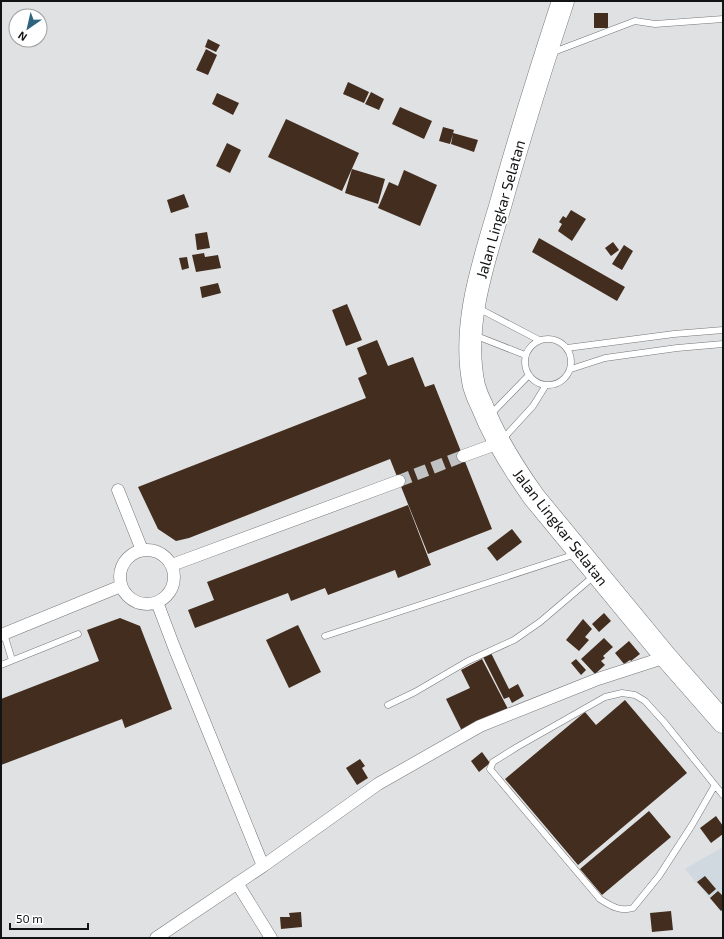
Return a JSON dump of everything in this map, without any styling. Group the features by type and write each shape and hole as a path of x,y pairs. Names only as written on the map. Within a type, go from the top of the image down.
{"highway":[{"name":"Jalan Lingkar Selatan","path":"564,1 545,56 481,273 472,334 471,359 474,387 499,443 534,497 666,657 723,722"}],"street":[{"path":"463,456 499,443"},
{"path":"172,565 399,481"},
{"path":"118,490 142,550"},
{"path":"142,550 154,550 164,556 172,565 174,580 172,589 166,597 148,605 138,603 128,596 121,586 119,576 121,566 129,555 142,550"},
{"path":"2,634 121,586"},
{"path":"157,602 263,866"},
{"path":"156,938 263,866 378,784 480,726 598,679 666,657"},
{"path":"237,883 271,938"}],"lane":[{"path":"545,56 635,21 655,24 723,19"},
{"path":"475,306 539,340"},
{"path":"567,348 674,334 723,330"},
{"path":"472,334 525,355"},
{"path":"550,338 560,341 567,348 571,358 571,369 566,378 557,384 546,385 536,382 529,375 524,365 525,355 530,346 539,340 550,338"},
{"path":"571,369 604,358 677,348 723,344"},
{"path":"487,418 529,375"},
{"path":"499,443 533,406 546,385"},
{"path":"325,636 581,553"},
{"path":"388,705 415,692 468,661 514,640 540,622 597,574"},
{"path":"2,634 12,660"},
{"path":"1,665 78,634"},
{"path":"715,785 692,825 659,876 633,908 620,910 611,907 600,899 490,769 493,762 605,697 622,693 635,694 646,701 664,722 715,785 723,795"}],"shaded area":[{"path":"723,847 723,914 685,869"}],"building":[{"path":"594,13 608,13 608,28 594,28"},
{"path":"208,39 220,45 216,52 205,47"},
{"path":"206,49 217,55 208,75 196,70"},
{"path":"348,82 369,92 364,103 343,94"},
{"path":"371,92 384,99 379,110 365,104"},
{"path":"217,93 239,103 233,115 212,104"},
{"path":"400,107 432,121 424,139 392,124"},
{"path":"286,119 359,153 342,191 268,157"},
{"path":"443,127 454,130 453,133 478,140 474,152 451,144 453,134 450,144 439,141"},
{"path":"227,143 241,150 230,173 216,166"},
{"path":"352,169 385,179 378,204 345,193"},
{"path":"404,170 437,185 420,226 378,208 389,182 398,186"},
{"path":"184,194 189,207 171,213 167,200"},
{"path":"571,210 586,219 572,241 558,231 562,224 559,222 563,216 566,218"},
{"path":"207,232 210,248 197,250 195,234"},
{"path":"539,238 625,287 617,301 532,252"},
{"path":"613,242 619,250 611,256 605,248"},
{"path":"624,245 633,251 622,270 612,264"},
{"path":"204,253 205,257 218,255 221,268 196,272 192,255"},
{"path":"187,257 189,268 182,270 179,258"},
{"path":"218,283 221,293 202,298 200,287"},
{"path":"347,304 362,340 346,346 332,310"},
{"path":"377,340 388,366 413,357 425,387 434,384 492,529 428,554 390,459 189,538 176,541 158,529 138,487 366,398 358,378 367,374 357,348"},
{"path":"408,505 431,565 398,578 395,570 328,595 325,588 291,601 288,593 195,628 188,610 214,600 207,582"},
{"path":"512,529 522,542 497,561 487,548"},
{"path":"604,613 611,621 599,632 592,624"},
{"path":"120,618 140,626 172,709 125,728 122,719 1,765 1,699 99,661 87,630"},
{"path":"583,619 592,629 585,637 589,640 579,651 566,640"},
{"path":"298,625 321,672 289,688 266,640"},
{"path":"604,638 613,647 603,656 605,658 601,661 605,665 595,674 581,659"},
{"path":"629,641 640,654 624,664 615,653"},
{"path":"491,653 509,689 518,684 524,696 512,703 509,697 504,699 483,657"},
{"path":"482,659 508,709 462,731 446,699 470,688 461,670"},
{"path":"576,659 586,670 581,675 571,663"},
{"path":"625,700 687,773 578,865 505,779 585,712 596,725"},
{"path":"482,752 490,763 479,772 471,761"},
{"path":"360,759 365,766 362,768 368,778 357,785 346,768"},
{"path":"649,811 671,837 602,895 580,869"},
{"path":"716,816 723,826 723,834 711,843 700,828"},
{"path":"705,876 716,889 709,895 697,882"},
{"path":"718,891 723,896 723,909 721,911 710,898"},
{"path":"671,911 673,930 652,932 650,913"},
{"path":"301,912 302,927 281,929 280,917 290,917 289,913"}],"tunnel":[{"path":"399,481 463,456"}]}
